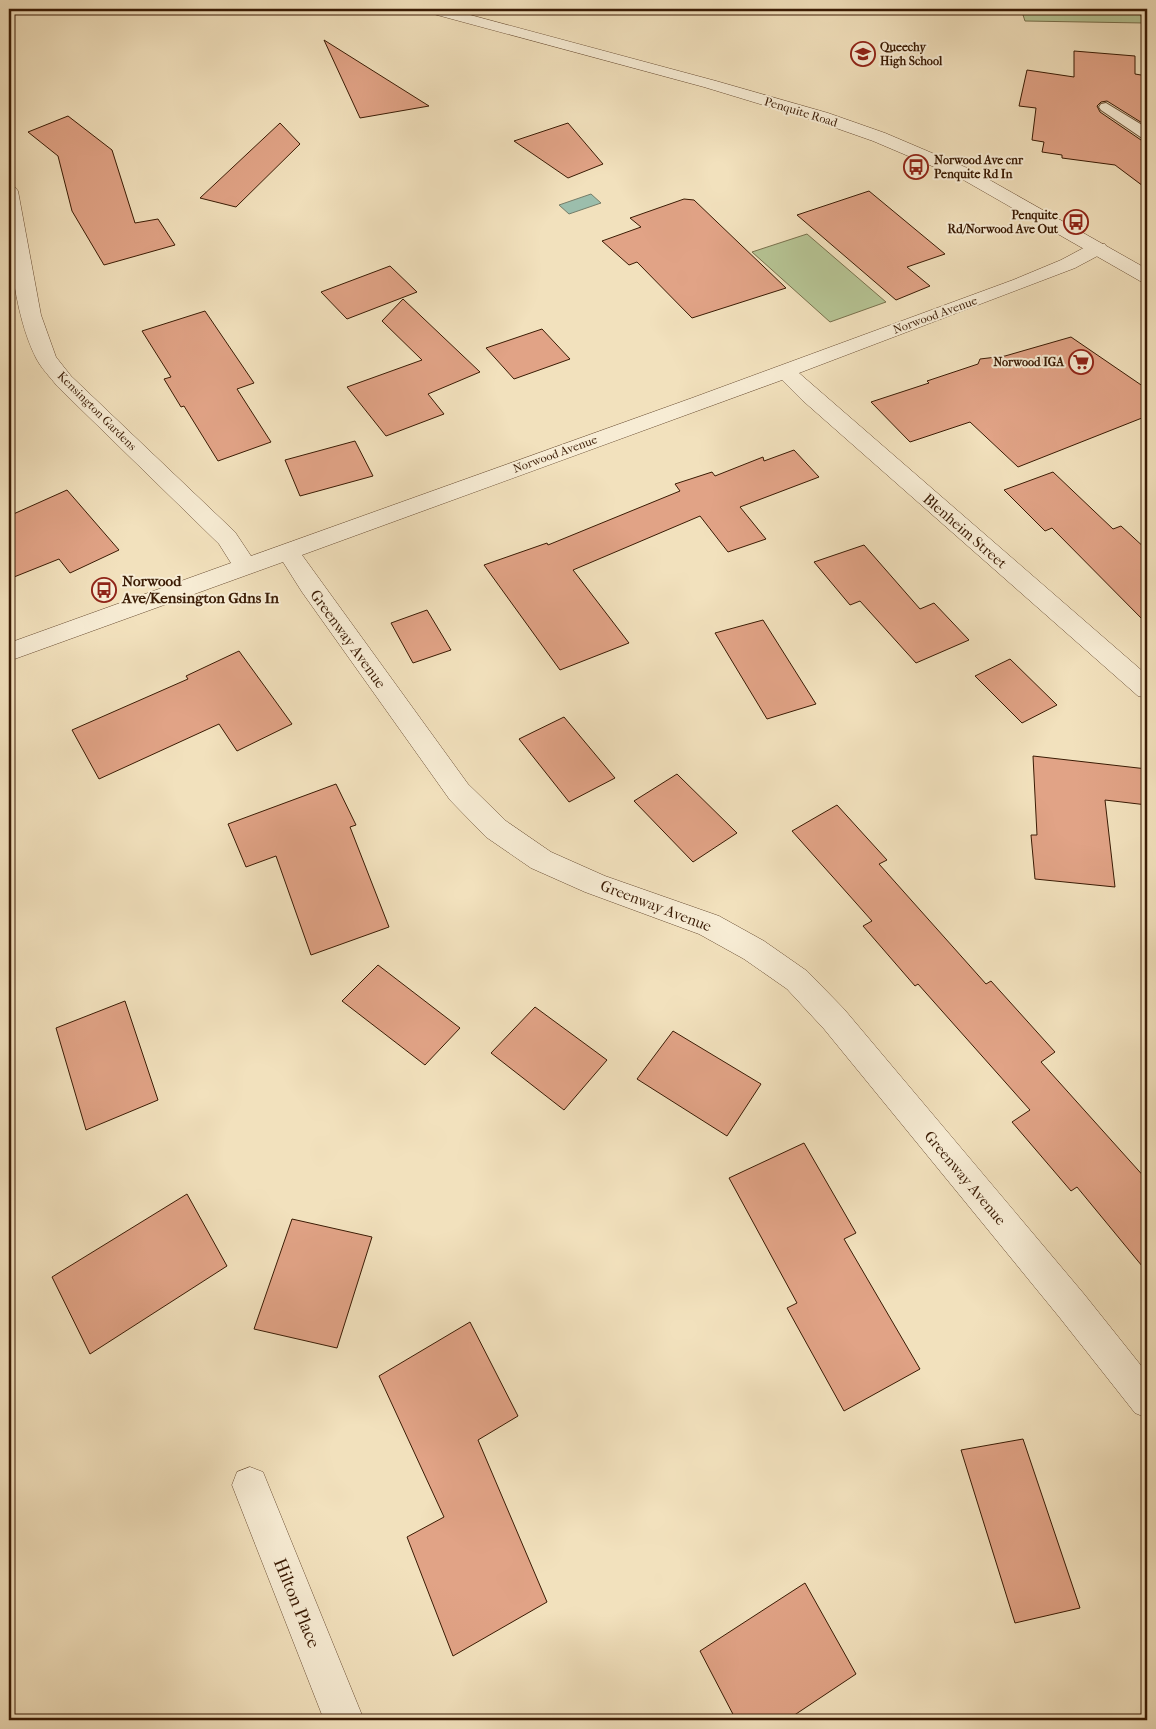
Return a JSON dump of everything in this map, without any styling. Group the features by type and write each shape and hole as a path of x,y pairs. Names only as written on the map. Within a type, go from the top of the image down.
{"street":[{"name":"Penquite Road","path":"430,9 710,84 822,117 879,137 966,174 1147,276"},
{"name":"Kensington Gardens","path":"9,191 31,315 46,358 64,381 227,538 245,566"},
{"name":"Norwood Avenue","path":"9,652 286,550 785,371 1028,280 1068,264 1098,248"},
{"name":"Blenheim Street","path":"785,371 809,395 1147,689"},
{"name":"Greenway Avenue","path":"286,550 458,792 496,829 542,860 595,884 709,925 754,950 797,980 834,1018 1072,1306 1147,1401"},
{"name":"Hilton Place","path":"250,1485 344,1720"}],"lane":[{"path":"1106,107 1147,135"}],"shaded area":[{"path":"1021,9 1138,9 1144,23 1025,21"},
{"path":"591,194 601,203 569,214 559,205"},
{"path":"807,234 886,302 830,322 752,252"}],"building":[{"path":"324,40 429,106 360,118"},
{"path":"1074,51 1135,56 1135,74 1147,76 1147,126 1107,101 1101,102 1097,106 1100,112 1141,140 1147,141 1147,189 1115,165 1062,158 1062,155 1042,152 1044,142 1032,140 1036,108 1019,106 1027,70 1074,77"},
{"path":"68,116 112,150 135,223 158,219 175,245 104,265 72,211 58,156 28,132"},
{"path":"280,123 300,144 236,207 200,198"},
{"path":"568,123 603,164 568,178 514,141"},
{"path":"869,191 945,254 907,267 930,286 896,300 797,215"},
{"path":"684,199 694,200 786,288 692,318 637,262 629,265 602,241 641,227 630,218"},
{"path":"390,266 417,292 347,319 321,292"},
{"path":"403,299 480,372 428,394 444,414 386,436 347,387 422,360 382,321"},
{"path":"205,311 254,383 237,389 271,442 218,461 184,406 181,407 164,379 171,377 142,331"},
{"path":"542,329 570,359 514,379 486,348"},
{"path":"1071,337 1147,389 1147,416 1018,467 970,422 910,442 871,402 929,383 927,381 978,364 980,359 1005,356"},
{"path":"355,441 373,476 300,496 285,460"},
{"path":"794,450 819,477 740,507 766,539 728,552 700,516 573,570 629,643 560,670 484,565 547,543 548,545 680,491 675,484 712,472 715,476 763,457 764,461"},
{"path":"1053,472 1113,529 1121,526 1147,550 1147,624 1052,528 1045,531 1004,490"},
{"path":"67,490 119,550 70,573 59,559 9,579 9,516"},
{"path":"864,545 920,609 934,603 969,640 916,663 860,601 850,605 814,562"},
{"path":"427,610 451,650 413,663 391,623"},
{"path":"763,620 816,704 767,719 715,633"},
{"path":"239,651 292,724 237,751 219,724 99,779 72,730 188,679 186,676"},
{"path":"1010,659 1057,705 1022,723 975,676"},
{"path":"564,717 615,778 569,802 519,739"},
{"path":"1033,756 1147,769 1147,805 1105,800 1115,887 1035,879 1031,835 1037,835"},
{"path":"677,774 737,833 693,862 634,801"},
{"path":"336,784 356,825 350,827 389,927 311,955 276,856 246,867 228,824"},
{"path":"837,805 887,860 879,864 986,984 991,981 1055,1052 1041,1062 1147,1180 1147,1272 1077,1187 1071,1191 1012,1122 1030,1110 918,984 915,986 863,926 872,921 792,831"},
{"path":"378,965 460,1028 425,1065 342,1001"},
{"path":"125,1001 158,1100 86,1130 56,1028"},
{"path":"535,1007 607,1060 564,1110 491,1053"},
{"path":"673,1031 761,1084 727,1136 637,1079"},
{"path":"804,1143 856,1233 844,1239 920,1369 844,1411 787,1308 797,1303 729,1178"},
{"path":"187,1194 227,1266 90,1354 52,1277"},
{"path":"292,1219 372,1237 337,1348 254,1329"},
{"path":"470,1322 518,1416 478,1440 547,1602 453,1656 407,1537 444,1517 379,1376"},
{"path":"1023,1439 1080,1608 1015,1623 961,1450"},
{"path":"805,1583 856,1674 787,1720 736,1720 700,1651"}],"place":[{"name":"Queechy High School","path":"863,54"},
{"name":"Norwood Ave cnr Penquite Rd In","path":"916,167"},
{"name":"Penquite Rd/Norwood Ave Out","path":"1076,222"},
{"name":"Norwood IGA","path":"1081,362"},
{"name":"Norwood Ave/Kensington Gdns In","path":"104,590"}]}
